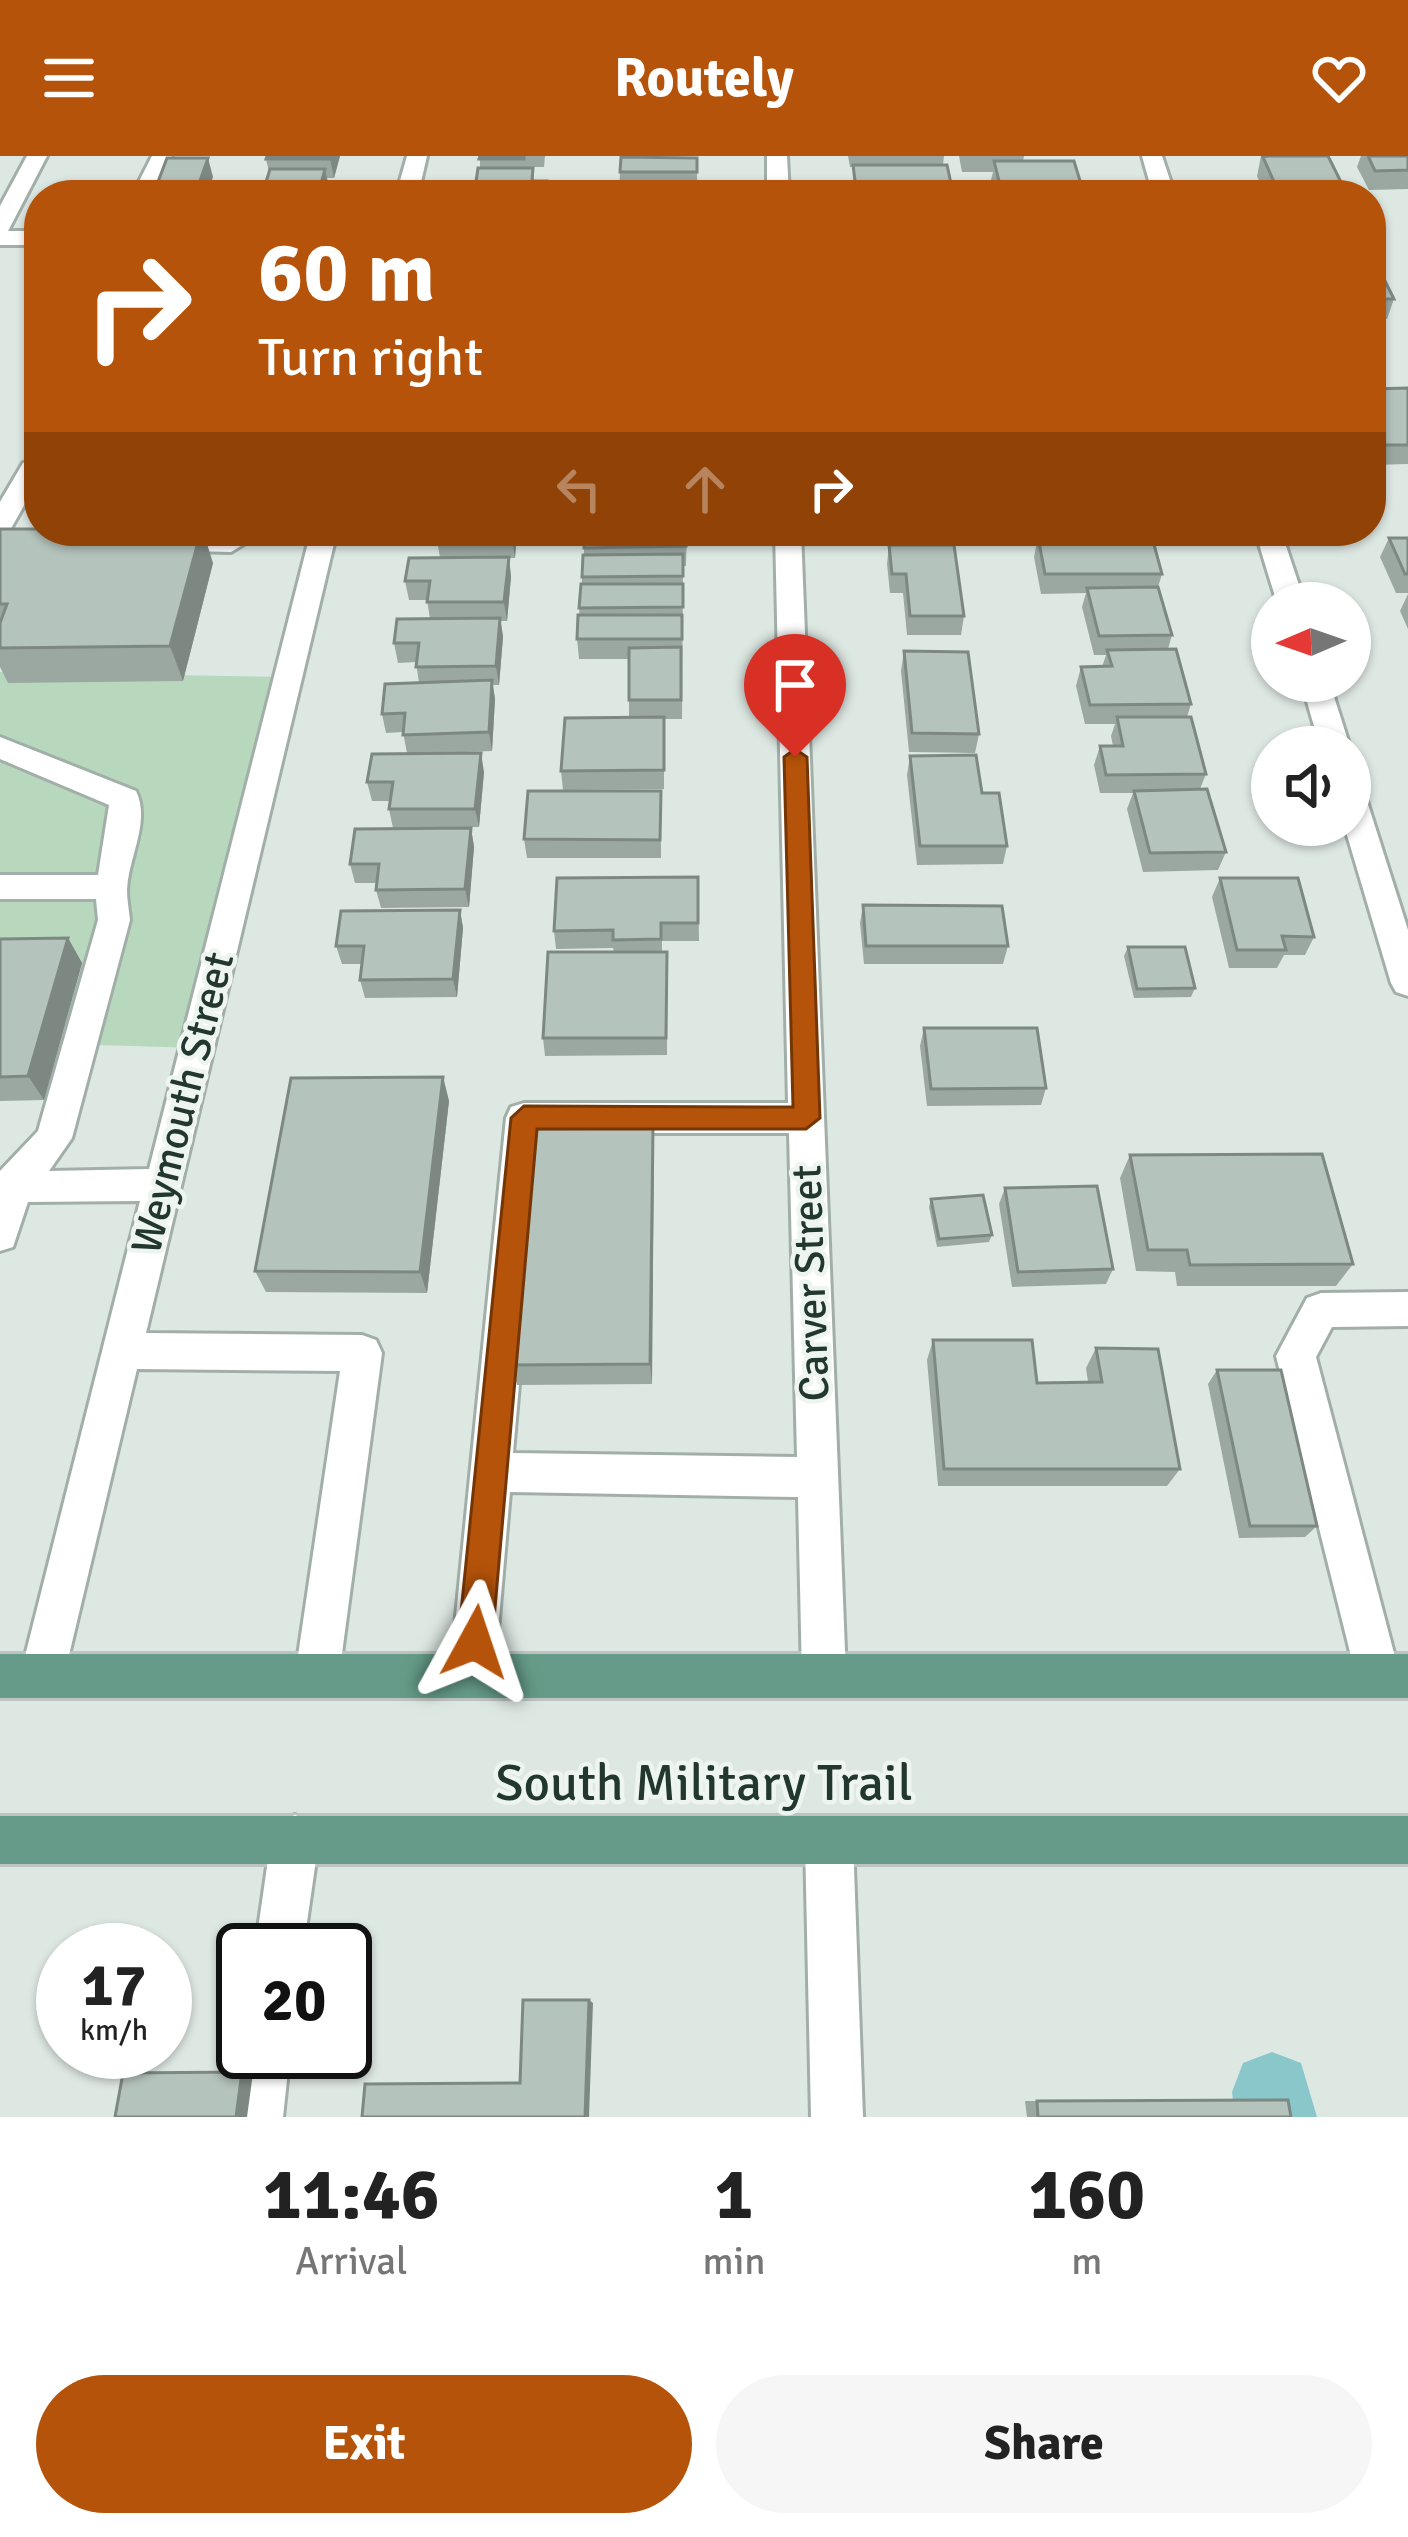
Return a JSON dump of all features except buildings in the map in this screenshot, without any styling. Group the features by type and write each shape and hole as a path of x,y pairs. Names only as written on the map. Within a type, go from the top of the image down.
{"main road":[{"path":"21,1676 1393,1676"},
{"name":"South Military Trail","path":"0,1841 1408,1840"}],"street":[{"path":"0,226 10,188 37,156"},
{"path":"0,526 24,482"},
{"name":"Weymouth Street","path":"21,1676 122,1351 320,546"},
{"name":"Carver Street","path":"788,546 824,1676"},
{"path":"1273,546 1284,582"},
{"path":"0,748 125,799 123,835 111,887 114,920 54,1138 7,1187 0,1235"},
{"path":"1366,846 1408,983"},
{"path":"0,887 111,887"},
{"path":"472,1676 524,1118 806,1118"},
{"path":"7,1187 163,1185"},
{"path":"1393,1676 1296,1356 1322,1310 1408,1310"},
{"path":"122,1351 362,1353 317,1676"},
{"path":"490,1472 817,1477"},
{"path":"283,1923 295,1839"},
{"path":"829,1840 837,2117"},
{"path":"256,2117 262,2079"}],"green space":[{"path":"0,672 288,677 196,1048 0,1042"}],"waterway":[{"path":"1272,2092 1276,2117"}],"route":[{"path":"475,1642 524,1118 806,1118 795,757"}]}
